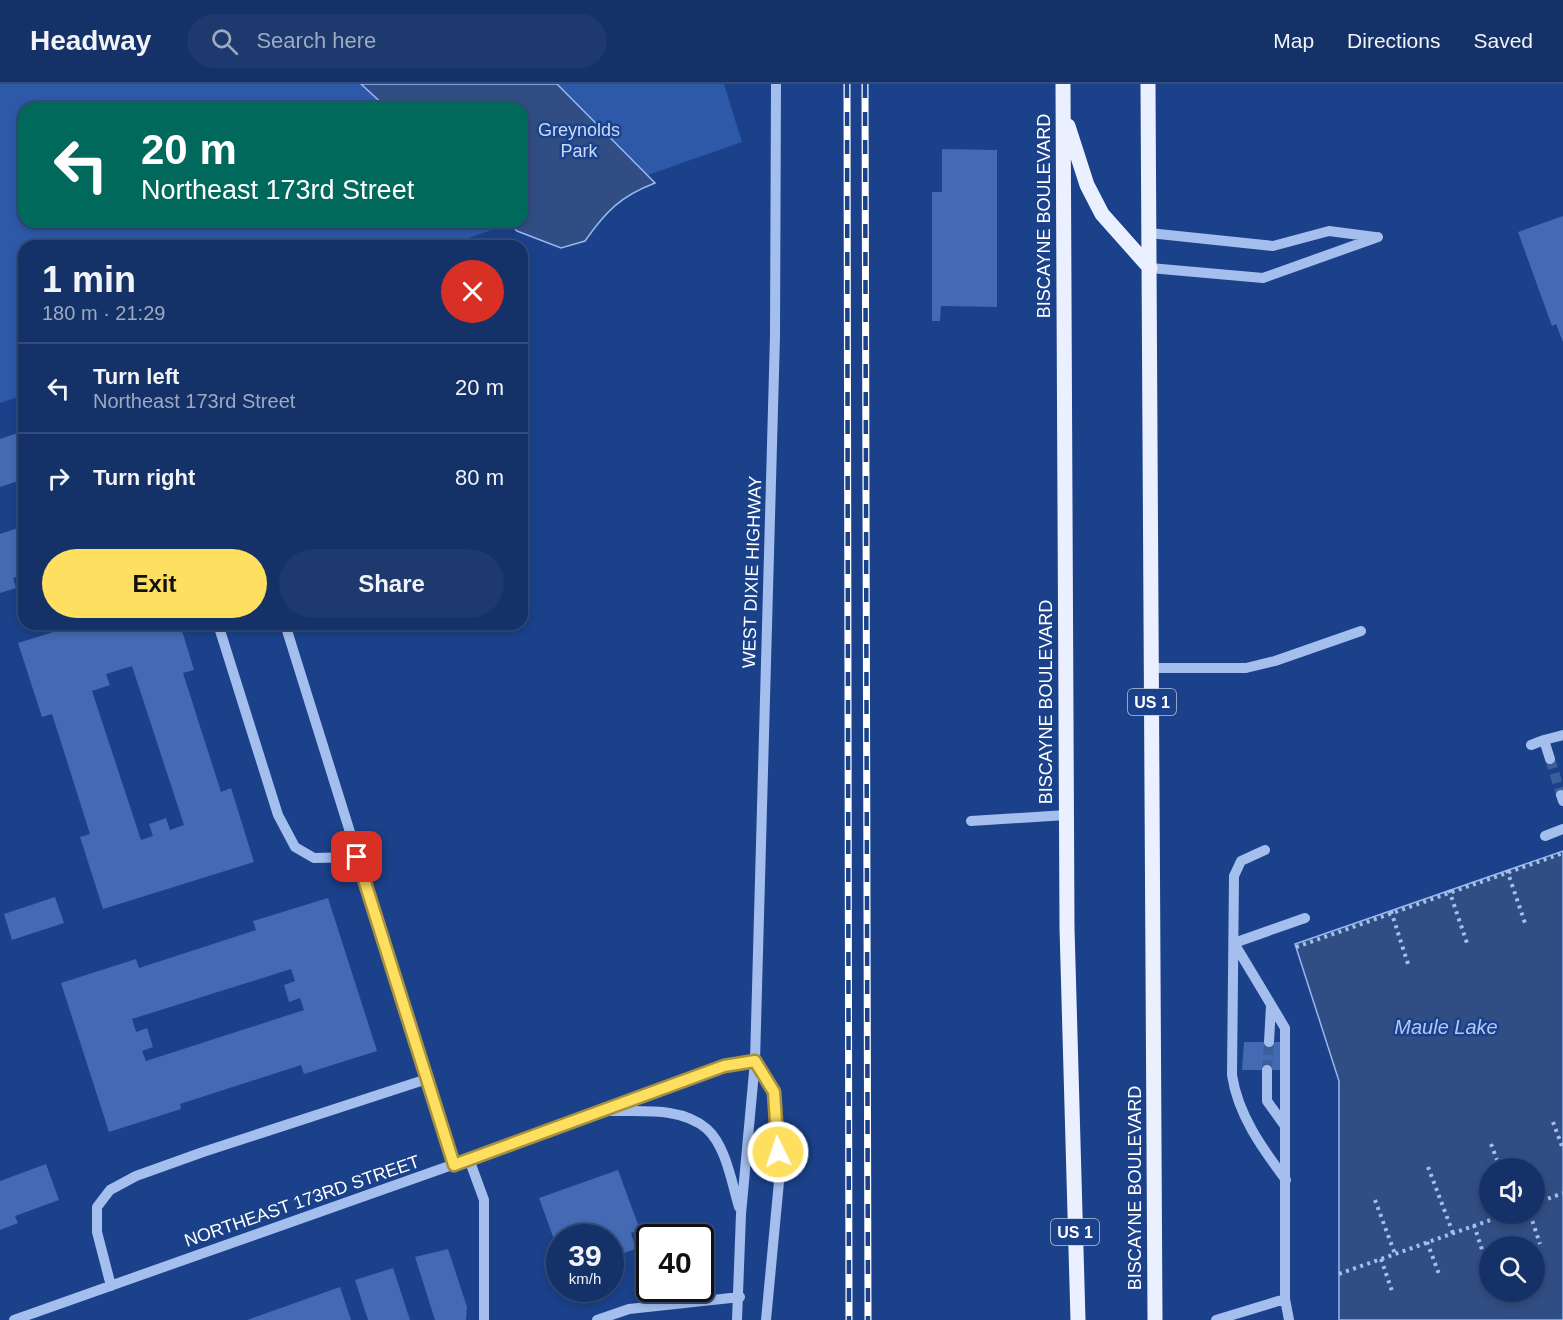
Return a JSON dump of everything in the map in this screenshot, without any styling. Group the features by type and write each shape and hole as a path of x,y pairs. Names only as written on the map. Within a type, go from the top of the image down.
{"main road":[{"name":"BISCAYNE BOULEVARD","path":"1063,84 1066,815 1078,1320"},
{"name":"BISCAYNE BOULEVARD","path":"1148,84 1155,1320"},
{"path":"1063,111 1087,185 1102,214 1150,268"}],"street":[{"name":"WEST DIXIE HIGHWAY","path":"737,1320 740,1297 741,1214 755,1061 775,336 776,84"},
{"path":"1149,233 1273,246 1329,231 1378,237 1263,278 1150,268"},
{"path":"220,630 278,815 295,847 314,858 357,857"},
{"path":"287,630 454,1165"},
{"path":"1152,668 1246,668 1275,661 1361,631"},
{"path":"1531,745 1563,735"},
{"path":"1544,740 1550,759"},
{"path":"970,821 1066,815"},
{"path":"1545,836 1563,829"},
{"path":"1265,850 1241,861 1234,876 1232,1075 1236,1099 1253,1132 1286,1180"},
{"path":"1234,943 1305,918"},
{"path":"1234,943 1285,1028 1285,1299 1289,1320"},
{"path":"1269,1042 1271,1005"},
{"name":"NORTHEAST 173RD STREET","path":"14,1320 454,1165 724,1066 755,1061"},
{"path":"755,1061 774,1092 780,1171 766,1320"},
{"path":"1267,1070 1267,1101 1286,1126"},
{"path":"111,1286 97,1232 97,1207 110,1190 136,1176 181,1160 427,1079"},
{"name":"NORTHEAST 173RD STREET","path":"601,1111 660,1112 684,1117 708,1130 720,1150 741,1214"},
{"path":"469,1159 484,1200 484,1320"},
{"path":"597,1320 629,1309 740,1297"},
{"path":"1216,1320 1285,1299"}],"path":[{"path":"1296,946 1563,854"},
{"path":"1507,872 1526,926"},
{"path":"1449,892 1468,946"},
{"path":"1391,912 1409,967"},
{"path":"1553,1122 1563,1149"},
{"path":"1491,1144 1496,1158"},
{"path":"1428,1167 1453,1233"},
{"path":"1545,1200 1563,1193"},
{"path":"1375,1200 1395,1254"},
{"path":"1339,1274 1479,1223"},
{"path":"1473,1225 1479,1243"},
{"path":"1427,1242 1439,1274"},
{"path":"1381,1258 1392,1291"}],"green space":[{"name":"Greynolds Park","path":"0,84 724,84 742,142 528,217 528,102 18,102 18,228 497,228 463,240 18,240 18,397 0,403"}],"water":[{"path":"361,84 557,84 655,183 623,199 600,221 585,241 561,248 514,228 528,228 528,102 380,102"},
{"name":"Maule Lake","path":"1563,851 1563,1320 1339,1320 1339,1081 1295,944"}],"building":[{"path":"942,149 997,150 997,307 941,306 940,321 932,321 932,192 942,192"},
{"path":"1563,216 1563,342 1556,324 1552,326 1518,232"},
{"path":"18,433 18,481 0,487 0,439"},
{"path":"18,528 18,577 13,578 16,588 0,593 0,534"},
{"path":"60,630 182,630 194,670 183,673 221,792 231,788 254,862 103,909 80,837 90,834 52,714 42,717 18,643","holes":["132,666 184,825 170,830 166,818 149,824 153,836 141,840 92,691 110,685 106,674"]},
{"path":"55,897 64,923 12,940 4,914"},
{"path":"328,898 377,1051 304,1074 301,1065 180,1104 181,1109 109,1132 61,983 136,959 139,968 256,930 253,921","holes":["291,969 295,981 284,985 289,1002 300,998 304,1010 146,1061 142,1051 153,1047 147,1028 136,1032 132,1019"]},
{"path":"1244,1042 1281,1042 1281,1070 1242,1070"},
{"path":"46,1164 59,1200 15,1216 18,1223 0,1230 0,1181"},
{"path":"618,1170 638,1224 636,1231 631,1233 636,1249 624,1253 624,1224 548,1224 539,1198"},
{"path":"448,1249 467,1307 466,1320 435,1320 415,1257"},
{"path":"393,1268 410,1320 368,1320 355,1280"},
{"path":"340,1287 351,1320 247,1320"}],"tunnel":[{"path":"1550,759 1561,795"},
{"path":"1267,1070 1269,1042"}],"railway":[{"path":"847,84 849,1320"},
{"path":"865,84 868,1320"}],"route":[{"path":"357,857 454,1165 724,1066 755,1061 774,1092 778,1152"}]}
